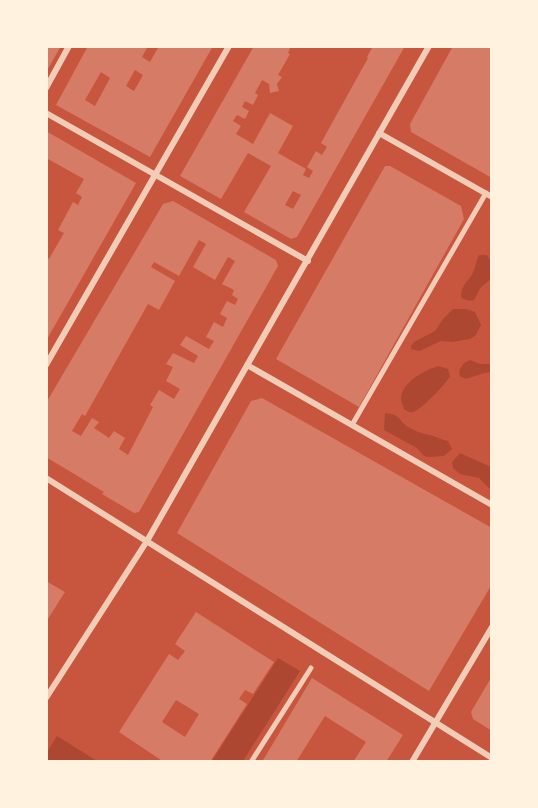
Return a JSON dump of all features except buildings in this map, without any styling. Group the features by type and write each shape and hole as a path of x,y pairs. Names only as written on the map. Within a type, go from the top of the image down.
{"street":[{"path":"46,88 69,46"},
{"path":"46,365 229,46"},
{"path":"46,698 147,541 429,46"},
{"path":"46,113 308,261"},
{"path":"352,425 489,195 379,133"},
{"path":"247,365 492,505"},
{"path":"46,478 492,758"},
{"path":"412,762 492,627"},
{"path":"251,762 311,668"}],"shaded area":[{"path":"479,255 487,255 491,261 491,279 481,287 474,300 469,301 461,297 462,292"},
{"path":"453,309 475,312 481,325 476,335 470,339 441,341 419,351 411,349 414,342 435,331"},
{"path":"470,360 480,364 491,364 491,372 466,379 460,376 459,371 464,363"},
{"path":"438,366 448,369 450,376 448,380 422,407 408,412 404,409 401,399 405,387 420,374"},
{"path":"385,413 395,415 406,426 415,430 448,441 452,449 444,456 424,456 417,448 384,430"},
{"path":"460,453 491,467 491,490 479,478 460,474 453,468 452,462"},
{"path":"278,658 300,671 243,761 212,761"},
{"path":"57,736 97,761 47,761 47,752"}]}
